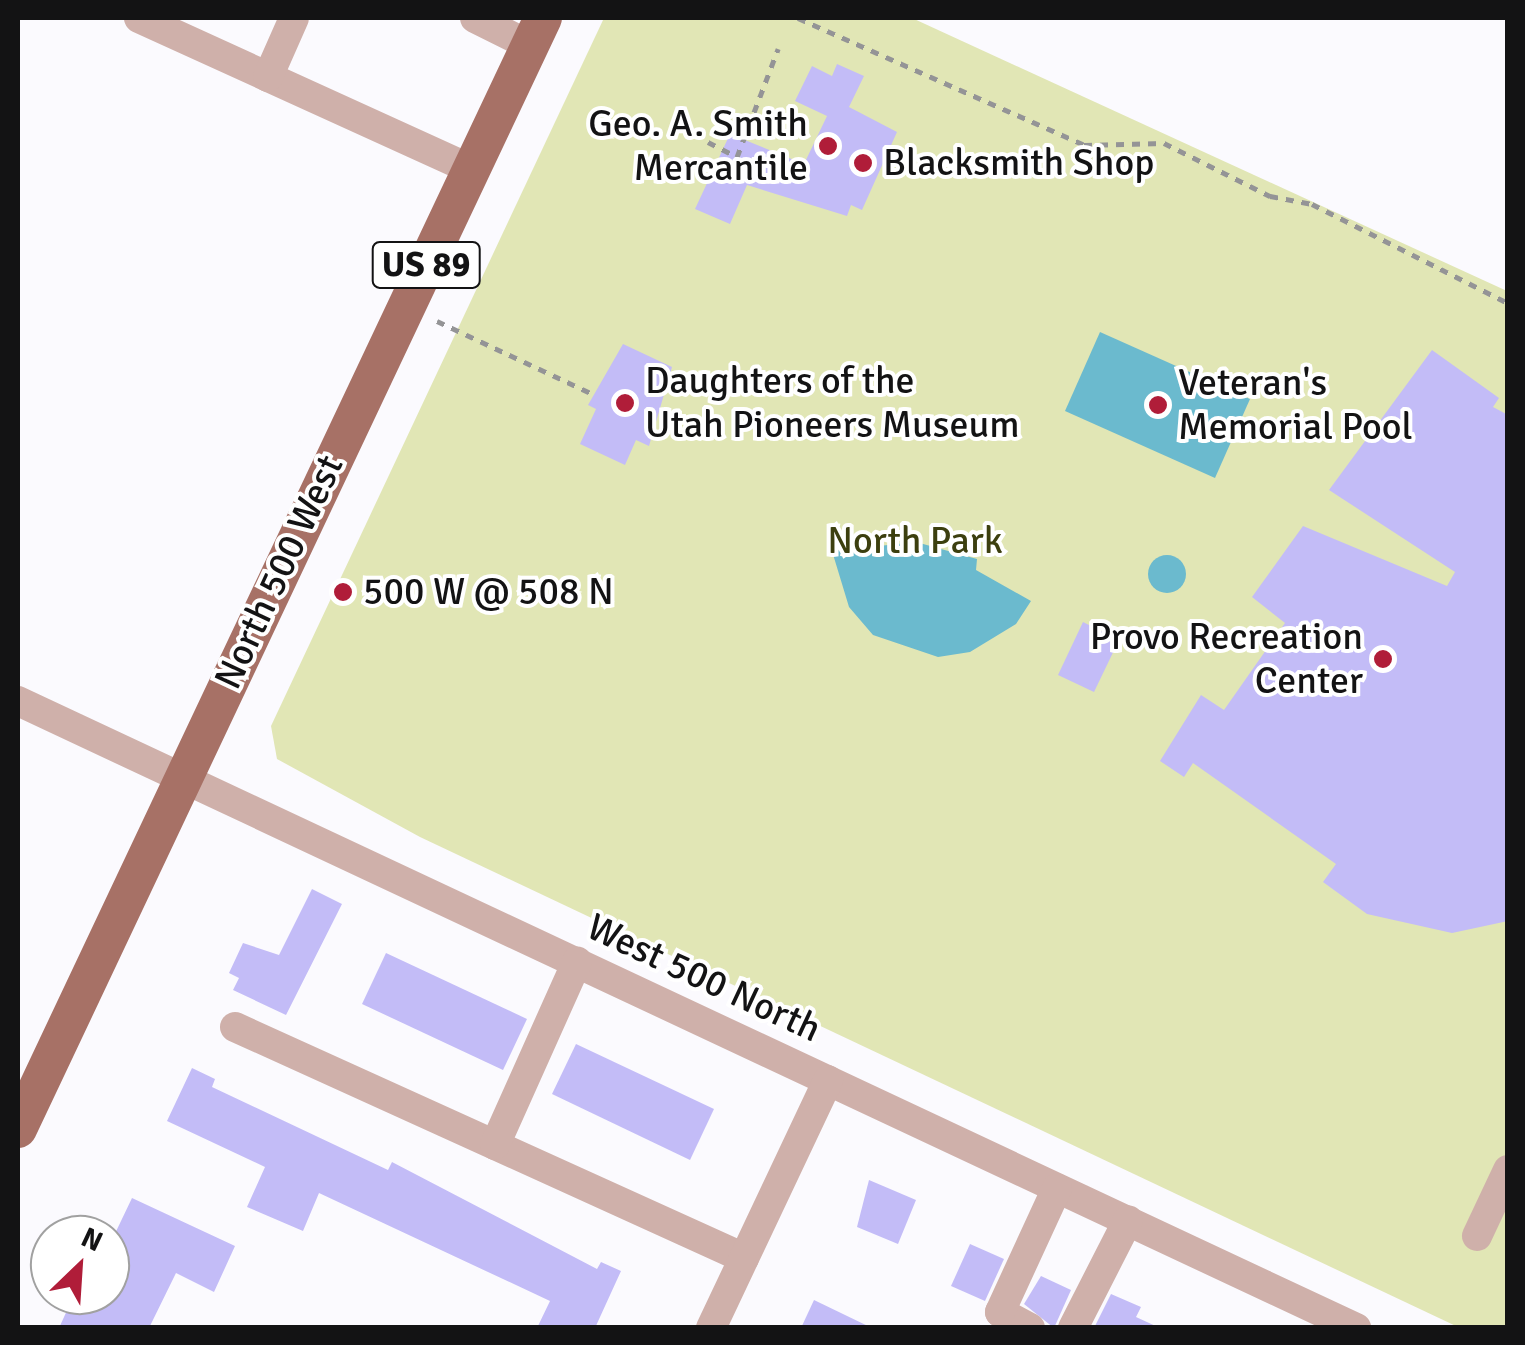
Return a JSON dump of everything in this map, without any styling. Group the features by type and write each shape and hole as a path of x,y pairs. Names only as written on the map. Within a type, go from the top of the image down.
{"main road":[{"name":"North 500 West","path":"18,1129 536,31"}],"street":[{"path":"139,18 180,26 268,77 473,170"},
{"path":"268,77 294,18"},
{"path":"475,18 536,31"},
{"name":"West 500 North","path":"18,700 1356,1328"},
{"path":"495,1145 577,962"},
{"path":"235,1027 744,1258"},
{"path":"711,1328 828,1080"},
{"path":"1477,1236 1508,1170"},
{"path":"1030,1328 1000,1312 1057,1188"},
{"path":"1073,1328 1128,1220"}],"path":[{"path":"798,18 1084,145 1164,144 1270,196 1312,204 1508,303"},
{"path":"708,142 738,157 778,49"},
{"path":"406,307 593,394"}],"green space":[{"name":"North Park","path":"604,18 912,18 1507,291 1507,1327 1458,1327 420,837 277,759 271,726"}],"water":[{"name":"Veteran's Memorial Pool","path":"1100,332 1250,399 1215,478 1065,411"},
{"path":"916,542 977,559 976,570 1031,601 1016,624 970,652 938,657 873,635 849,607 832,551"},
{"path":"1167,555 1181,560 1186,574 1181,588 1167,593 1153,588 1148,574 1153,560"}],"building":[{"path":"837,64 864,76 849,107 897,132 862,210 851,205 847,216 747,185 730,224 695,209 730,134 804,164 827,116 795,101 812,66 832,76"},
{"name":"Daughters of the Utah Pioneers Museum","path":"623,344 672,367 649,446 636,440 625,465 580,444 596,409 588,405"},
{"name":"Provo Recreation Center","path":"1432,350 1499,398 1493,407 1508,415 1508,921 1452,933 1367,914 1323,882 1336,864 1193,763 1184,777 1160,761 1201,695 1224,710 1285,623 1252,597 1303,526 1447,586 1455,572 1329,490"},
{"path":"1083,622 1119,640 1094,692 1058,675"},
{"path":"312,889 342,904 286,1015 233,990 239,978 229,973 243,943 279,955"},
{"path":"386,953 527,1019 503,1070 362,1004"},
{"path":"576,1044 714,1109 690,1160 552,1094"},
{"path":"192,1068 215,1079 212,1087 388,1170 392,1162 597,1269 601,1262 621,1271 595,1328 537,1328 550,1301 319,1193 303,1231 247,1207 265,1167 167,1121"},
{"path":"869,1180 916,1200 898,1244 857,1227"},
{"path":"132,1198 235,1246 214,1292 176,1273 149,1328 59,1328 65,1315 130,1315 130,1215 124,1215"},
{"path":"970,1244 1004,1259 985,1301 951,1286"},
{"path":"1041,1276 1071,1290 1054,1328 1024,1304"},
{"path":"1111,1294 1141,1307 1136,1317 1160,1328 1094,1328"},
{"path":"814,1300 872,1328 801,1328"}],"place":[{"name":"Geo. A. Smith Mercantile","path":"828,146"},
{"name":"Blacksmith Shop","path":"863,163"},
{"name":"Daughters of the Utah Pioneers Museum","path":"625,403"},
{"name":"Veteran's Memorial Pool","path":"1158,405"},
{"name":"500 W @ 508 N","path":"343,592"},
{"name":"Provo Recreation Center","path":"1383,659"}]}
